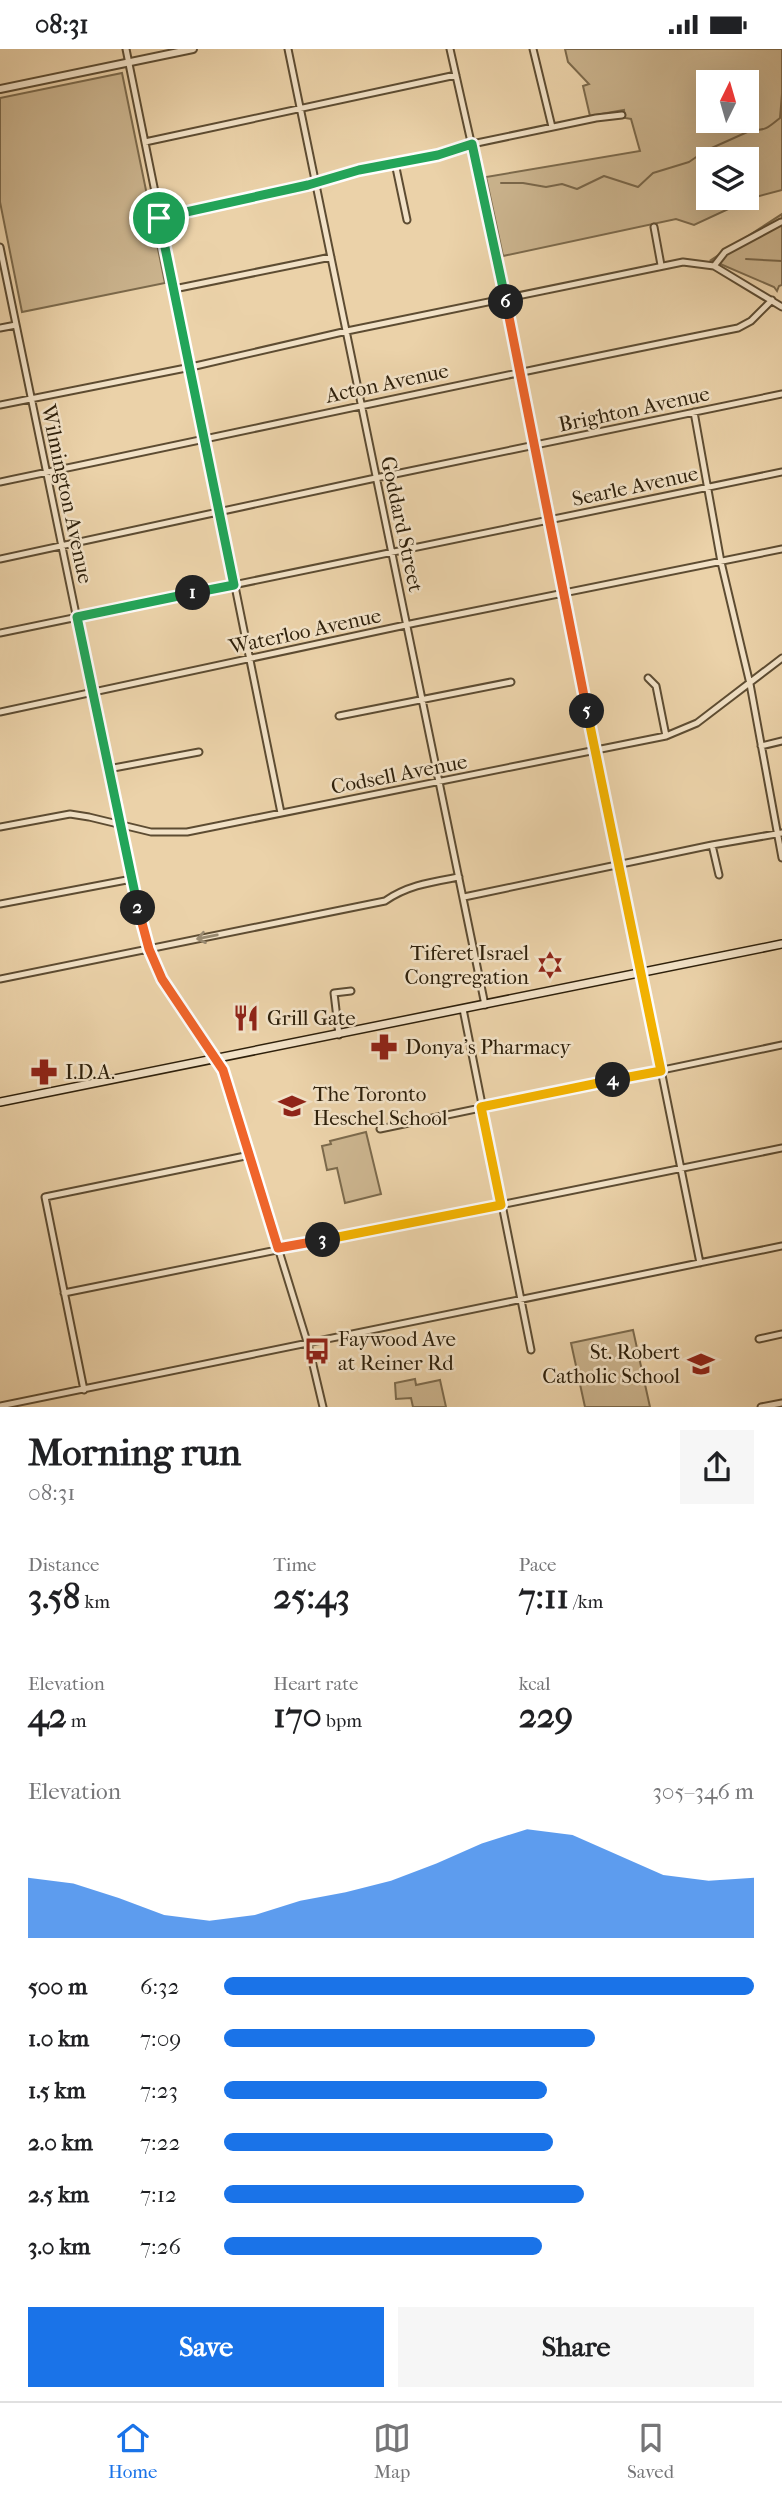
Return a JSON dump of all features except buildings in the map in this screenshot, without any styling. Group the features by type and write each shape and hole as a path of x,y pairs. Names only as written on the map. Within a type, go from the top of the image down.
{"main road":[{"path":"0,1102 782,944"}],"street":[{"path":"126,49 281,813"},
{"path":"0,89 193,49"},
{"name":"Goddard Street","path":"288,49 485,1005"},
{"path":"450,49 505,298 700,1262"},
{"path":"533,49 552,127"},
{"path":"145,142 456,75"},
{"path":"159,218 317,183 346,173 438,155 472,144 622,115"},
{"path":"395,163 407,220"},
{"path":"714,266 725,252 781,222"},
{"path":"654,227 661,265"},
{"name":"Wilmington Avenue","path":"0,249 120,826 149,949 162,979 217,1060 227,1081 307,1344 323,1407"},
{"path":"174,289 331,257"},
{"path":"0,405 683,262 714,266 782,307"},
{"name":"Acton Avenue","path":"0,482 520,371 738,328 751,321 772,300"},
{"path":"0,328 16,325"},
{"name":"Brighton Avenue","path":"0,559 782,394"},
{"path":"694,412 721,562 750,684 782,858"},
{"name":"Searle Avenue","path":"0,633 782,472"},
{"name":"Waterloo Avenue","path":"0,712 407,625 782,549"},
{"name":"Codsell Avenue","path":"0,827 70,814 151,832 187,832 666,736 697,723 782,659"},
{"path":"648,678 656,686 666,736"},
{"path":"340,716 511,682"},
{"path":"761,746 782,741"},
{"path":"108,769 199,752"},
{"path":"464,897 620,863 779,833"},
{"path":"712,845 719,875"},
{"path":"0,979 385,901 398,892 422,883 459,877"},
{"path":"0,904 132,879"},
{"path":"339,1035 334,993 351,991"},
{"path":"463,1009 531,1350"},
{"path":"380,1129 782,1045"},
{"path":"64,1293 782,1148"},
{"path":"84,1390 45,1197 250,1155"},
{"path":"0,1406 782,1246"},
{"path":"759,1339 782,1334"},
{"path":"761,1407 782,1403"}],"shaded area":[{"path":"565,49 782,49 782,190 759,196 759,147 696,147 696,210 726,210 694,225 676,219 503,256 486,177 640,151 631,119 625,118 624,110 590,116 583,86 589,84 568,62"},
{"path":"122,73 165,283 22,312 0,202 0,98"},
{"path":"782,214 782,285 777,291 774,287 711,260"},
{"path":"366,1132 381,1194 345,1203 337,1168 327,1170 322,1146 331,1144 330,1141"},
{"path":"633,1330 650,1407 585,1407 571,1343"},
{"path":"415,1379 416,1385 440,1380 446,1407 413,1407 411,1398 396,1399 395,1383"}],"waterway":[{"path":"501,183 546,187 562,184 577,189 604,176 638,187 653,173 689,162 705,151 754,129 765,129 780,118 782,94"},
{"path":"746,259 782,261"}],"place":[{"name":"Tiferet Israel Congregation","path":"550,965"},
{"name":"Grill Gate","path":"246,1018"},
{"name":"Donya’s Pharmacy","path":"384,1047"},
{"name":"I.D.A.","path":"44,1072"},
{"name":"The Toronto Heschel School","path":"292,1106"},
{"name":"Faywood Ave at Reiner Rd","path":"317,1351"},
{"name":"St. Robert Catholic School","path":"701,1364"}],"route":[{"path":"472,144 661,1071 481,1107 501,1205 278,1248 223,1070 162,979 149,949 77,617 234,585 159,218 317,183 359,170 438,155 472,144"}]}
